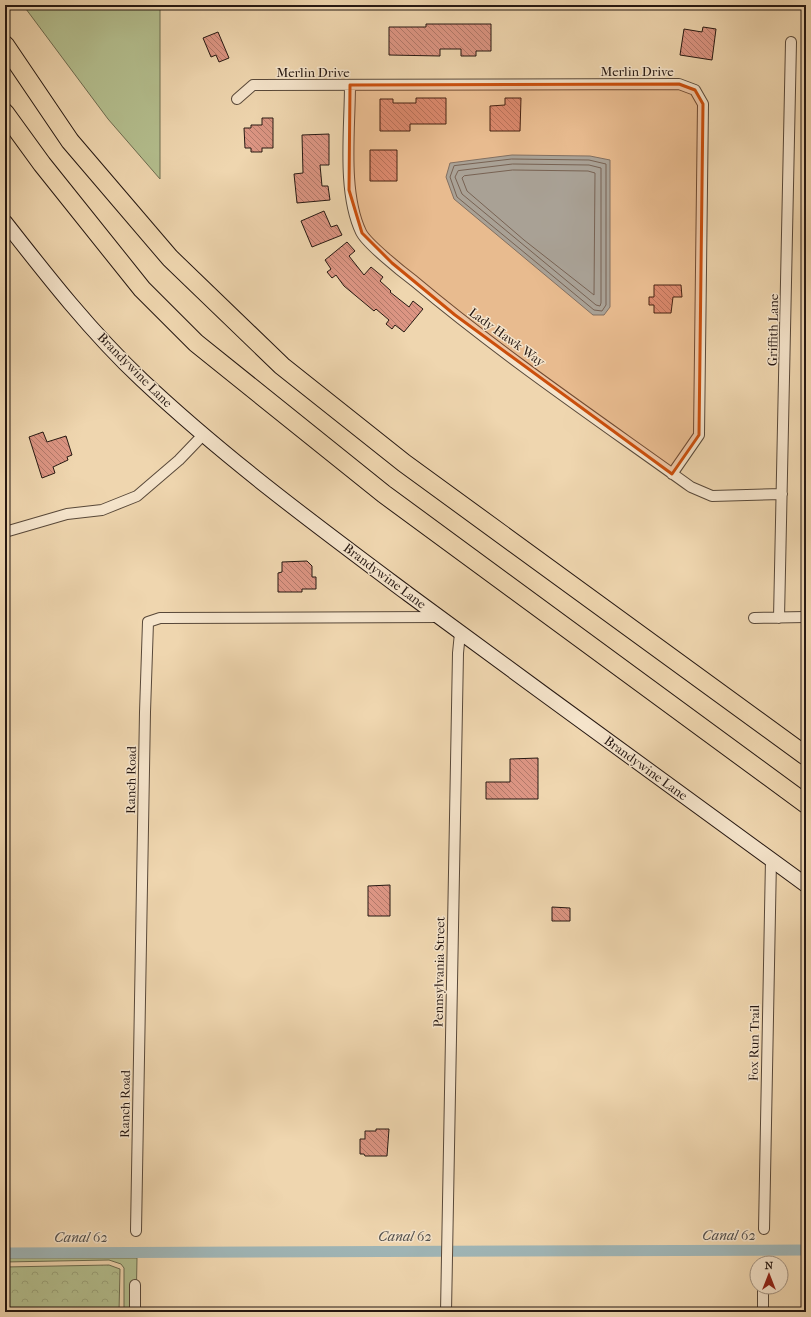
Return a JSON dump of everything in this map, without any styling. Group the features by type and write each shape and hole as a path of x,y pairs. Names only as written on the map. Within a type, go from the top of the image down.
{"highway":[{"path":"5,45 70,141 165,253 282,366 404,463 806,756"},
{"path":"5,113 42,164 142,289 196,343 384,494 806,804"}],"street":[{"name":"Griffith Lane","path":"779,618 791,42"},
{"name":"Merlin Drive","path":"238,99 252,85 679,84 695,90 703,104 700,435 672,474"},
{"name":"Lady Hawk Way","path":"350,85 349,190 352,210 362,233 392,263 455,316 691,487 712,496 782,494"},
{"name":"Brandywine Lane","path":"5,222 70,304 140,379 203,435 301,514 460,633 806,885"},
{"path":"5,532 67,514 102,510 137,496 179,460 203,435"},
{"name":"Ranch Road","path":"136,1231 144,720 148,622 160,618 439,617"},
{"path":"754,618 806,617"},
{"name":"Pennsylvania Street","path":"446,1312 458,653 460,633"},
{"name":"Fox Run Trail","path":"764,1229 771,859"},
{"path":"135,1285 135,1312"},
{"path":"763,1312 764,1295"}],"highlighted area":[{"path":"679,84 695,90 703,104 699,435 672,474 455,315 392,263 362,233 349,190 350,85"}],"green space":[{"path":"23,5 160,5 160,179 108,119"},
{"path":"5,1258 137,1258 136,1312 124,1312 124,1268 121,1264 109,1260 5,1262"},
{"path":"109,1265 120,1269 119,1312 5,1312 5,1267"}],"water":[{"path":"512,155 590,156 610,160 610,307 604,315 593,315 454,199 446,177 450,163"}],"building":[{"path":"426,24 491,24 491,51 476,51 476,56 461,56 461,49 440,49 440,56 389,55 389,27 426,27"},
{"path":"703,27 716,29 712,60 680,55 684,29 702,32"},
{"path":"218,32 229,58 219,62 216,55 211,57 203,38"},
{"path":"416,98 446,98 446,124 410,124 410,131 380,131 380,99 393,99 393,103 416,103"},
{"path":"505,98 521,98 520,131 490,131 490,106 505,105"},
{"path":"262,118 273,118 273,148 262,148 262,152 251,152 251,148 245,148 244,128 251,128 251,125 262,125"},
{"path":"329,134 329,165 320,165 322,186 328,186 330,200 297,203 294,174 303,173 302,135"},
{"path":"370,150 397,150 397,181 370,181"},
{"path":"324,211 331,227 337,225 342,235 312,247 301,221"},
{"path":"347,242 355,251 349,256 364,275 371,267 383,277 380,281 391,291 390,292 409,307 413,301 423,309 404,332 395,325 392,329 386,324 389,320 376,309 374,311 344,286 336,275 332,278 327,272 331,269 325,260"},
{"path":"654,285 681,285 682,297 673,297 671,313 654,313 654,305 649,305 649,297 654,297"},
{"path":"43,432 47,442 66,436 72,455 67,457 68,460 53,467 55,473 42,478 29,437"},
{"path":"307,561 312,566 312,577 316,577 316,589 302,589 302,592 278,592 278,573 282,572 282,562"},
{"path":"538,758 538,799 486,799 486,782 510,782 510,759"},
{"path":"390,885 390,916 368,916 368,886"},
{"path":"552,907 570,908 570,921 552,921"},
{"path":"376,1129 389,1129 387,1156 365,1156 364,1154 360,1154 360,1139 365,1139 365,1131 376,1131"}],"waterway":[{"name":"Canal 62","path":"5,1253 806,1250"}]}
